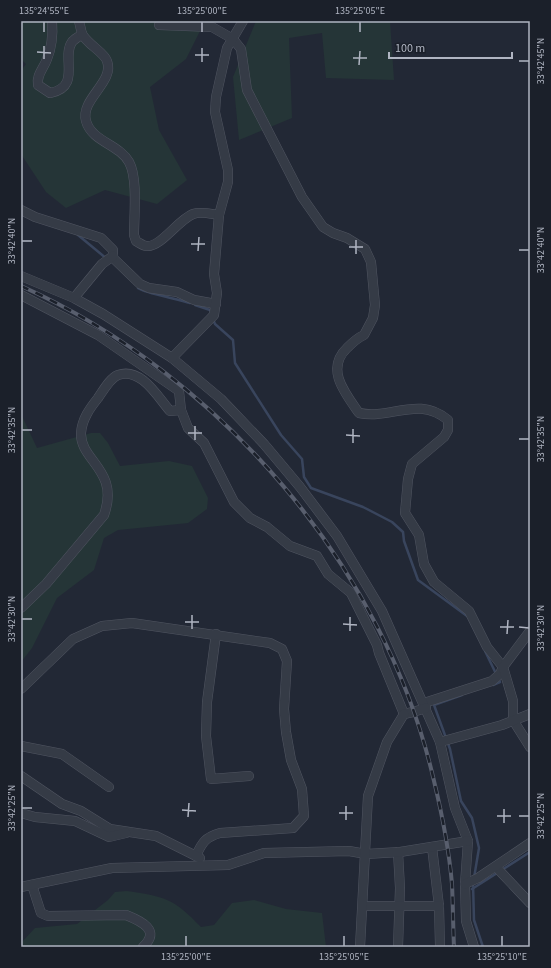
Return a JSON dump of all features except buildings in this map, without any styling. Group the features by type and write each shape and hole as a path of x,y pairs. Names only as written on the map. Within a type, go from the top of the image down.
{"street":[{"path":"52,21 53,36 47,59 37,79 38,85 44,91 50,93 58,92 65,85 70,71 70,52 72,43 82,34"},
{"path":"80,21 82,34 86,41 107,59 109,68 103,82 89,102 86,111 86,121 91,133 121,152 129,162 133,173 134,234 136,242 147,246 158,244 172,229 193,214 202,213 219,215"},
{"path":"172,358 214,315 216,304 214,274 219,215 228,182 228,170 215,112 216,97 228,48 243,21"},
{"path":"159,25 212,27 233,39 241,49 247,90 302,197 323,227 347,238 365,249 371,262 375,305 373,318 364,335 357,338 340,354 336,370 344,391 359,413 380,415 396,410 417,408 439,413 448,420 448,430 444,437 412,464 408,479 405,513 419,535 424,564 434,582 469,611 487,647 503,667 513,701 513,720 530,747"},
{"path":"21,210 34,217 101,238 114,250 113,258 140,284 149,288 177,292 194,300 216,304"},
{"path":"74,298 102,264 113,256"},
{"path":"21,276 74,298 103,314 172,358 221,399 264,444 300,487 337,536 382,611 425,705 440,742 455,808 468,841 465,884 466,921 474,947"},
{"path":"21,294 98,334 178,391 181,410 188,428 204,443 234,502 250,518 267,527 290,546 317,556 328,574 351,592 377,645 404,714"},
{"path":"21,608 46,584 104,514 107,506 108,489 104,474 84,446 81,434 86,414 110,381 117,375 129,374 141,377 170,411 181,410"},
{"path":"21,689 73,639 102,626 132,623 270,643 282,649 287,661 284,709 286,732 291,760 302,789 304,816 293,828 220,833 210,836 202,842 196,856"},
{"path":"360,947 368,796 387,742 404,714 492,681 500,674 503,667 530,631"},
{"path":"216,634 207,702 206,736 211,779 249,776"},
{"path":"440,742 530,714"},
{"path":"21,746 62,754 109,787"},
{"path":"21,776 62,804 81,810 110,829 156,836 196,856 208,866"},
{"path":"21,813 75,821 109,837 130,832"},
{"path":"21,887 112,868 228,865 264,853 349,851 366,854 398,852 468,841"},
{"path":"465,884 496,867 530,844"},
{"path":"432,847 438,906 440,947"},
{"path":"398,852 400,906 398,947"},
{"path":"496,867 530,903"},
{"path":"32,885 41,913 48,916 126,915 138,920 148,927 151,934 147,943 143,947"},
{"path":"363,906 438,906"}],"shaded area":[{"path":"21,21 205,21 186,59 150,87 159,130 187,180 157,204 105,190 66,208 46,192 21,154 21,71 26,64 21,59"},
{"path":"256,21 390,21 394,80 326,78 322,33 289,38 292,118 239,140 233,77"},
{"path":"21,414 37,448 91,433 100,433 108,443 120,466 169,461 192,466 208,498 207,509 188,523 118,530 104,538 94,570 57,598 32,648 21,662"},
{"path":"127,891 151,895 168,900 176,904 201,927 214,925 232,903 254,900 286,909 322,913 326,947 21,947 21,943 35,928 77,924 108,900 115,892"}],"waterway":[{"path":"78,235 107,259"},
{"path":"138,288 147,292 190,303"},
{"path":"195,305 210,310 211,312"},
{"path":"213,319 215,324 233,340 235,363 281,435 302,459 304,477 311,488 363,507 392,522 403,532 404,541 418,580 467,616"},
{"path":"485,651 500,682 493,685"},
{"path":"462,695 434,705 450,749 461,801 472,818 479,848 474,878"},
{"path":"472,889 530,852"},
{"path":"473,883 474,920 483,947"}],"railway":[{"path":"21,286 94,324 163,371 226,425 284,487 334,554 377,626 410,702 434,781 445,832 452,884 454,947"}]}
